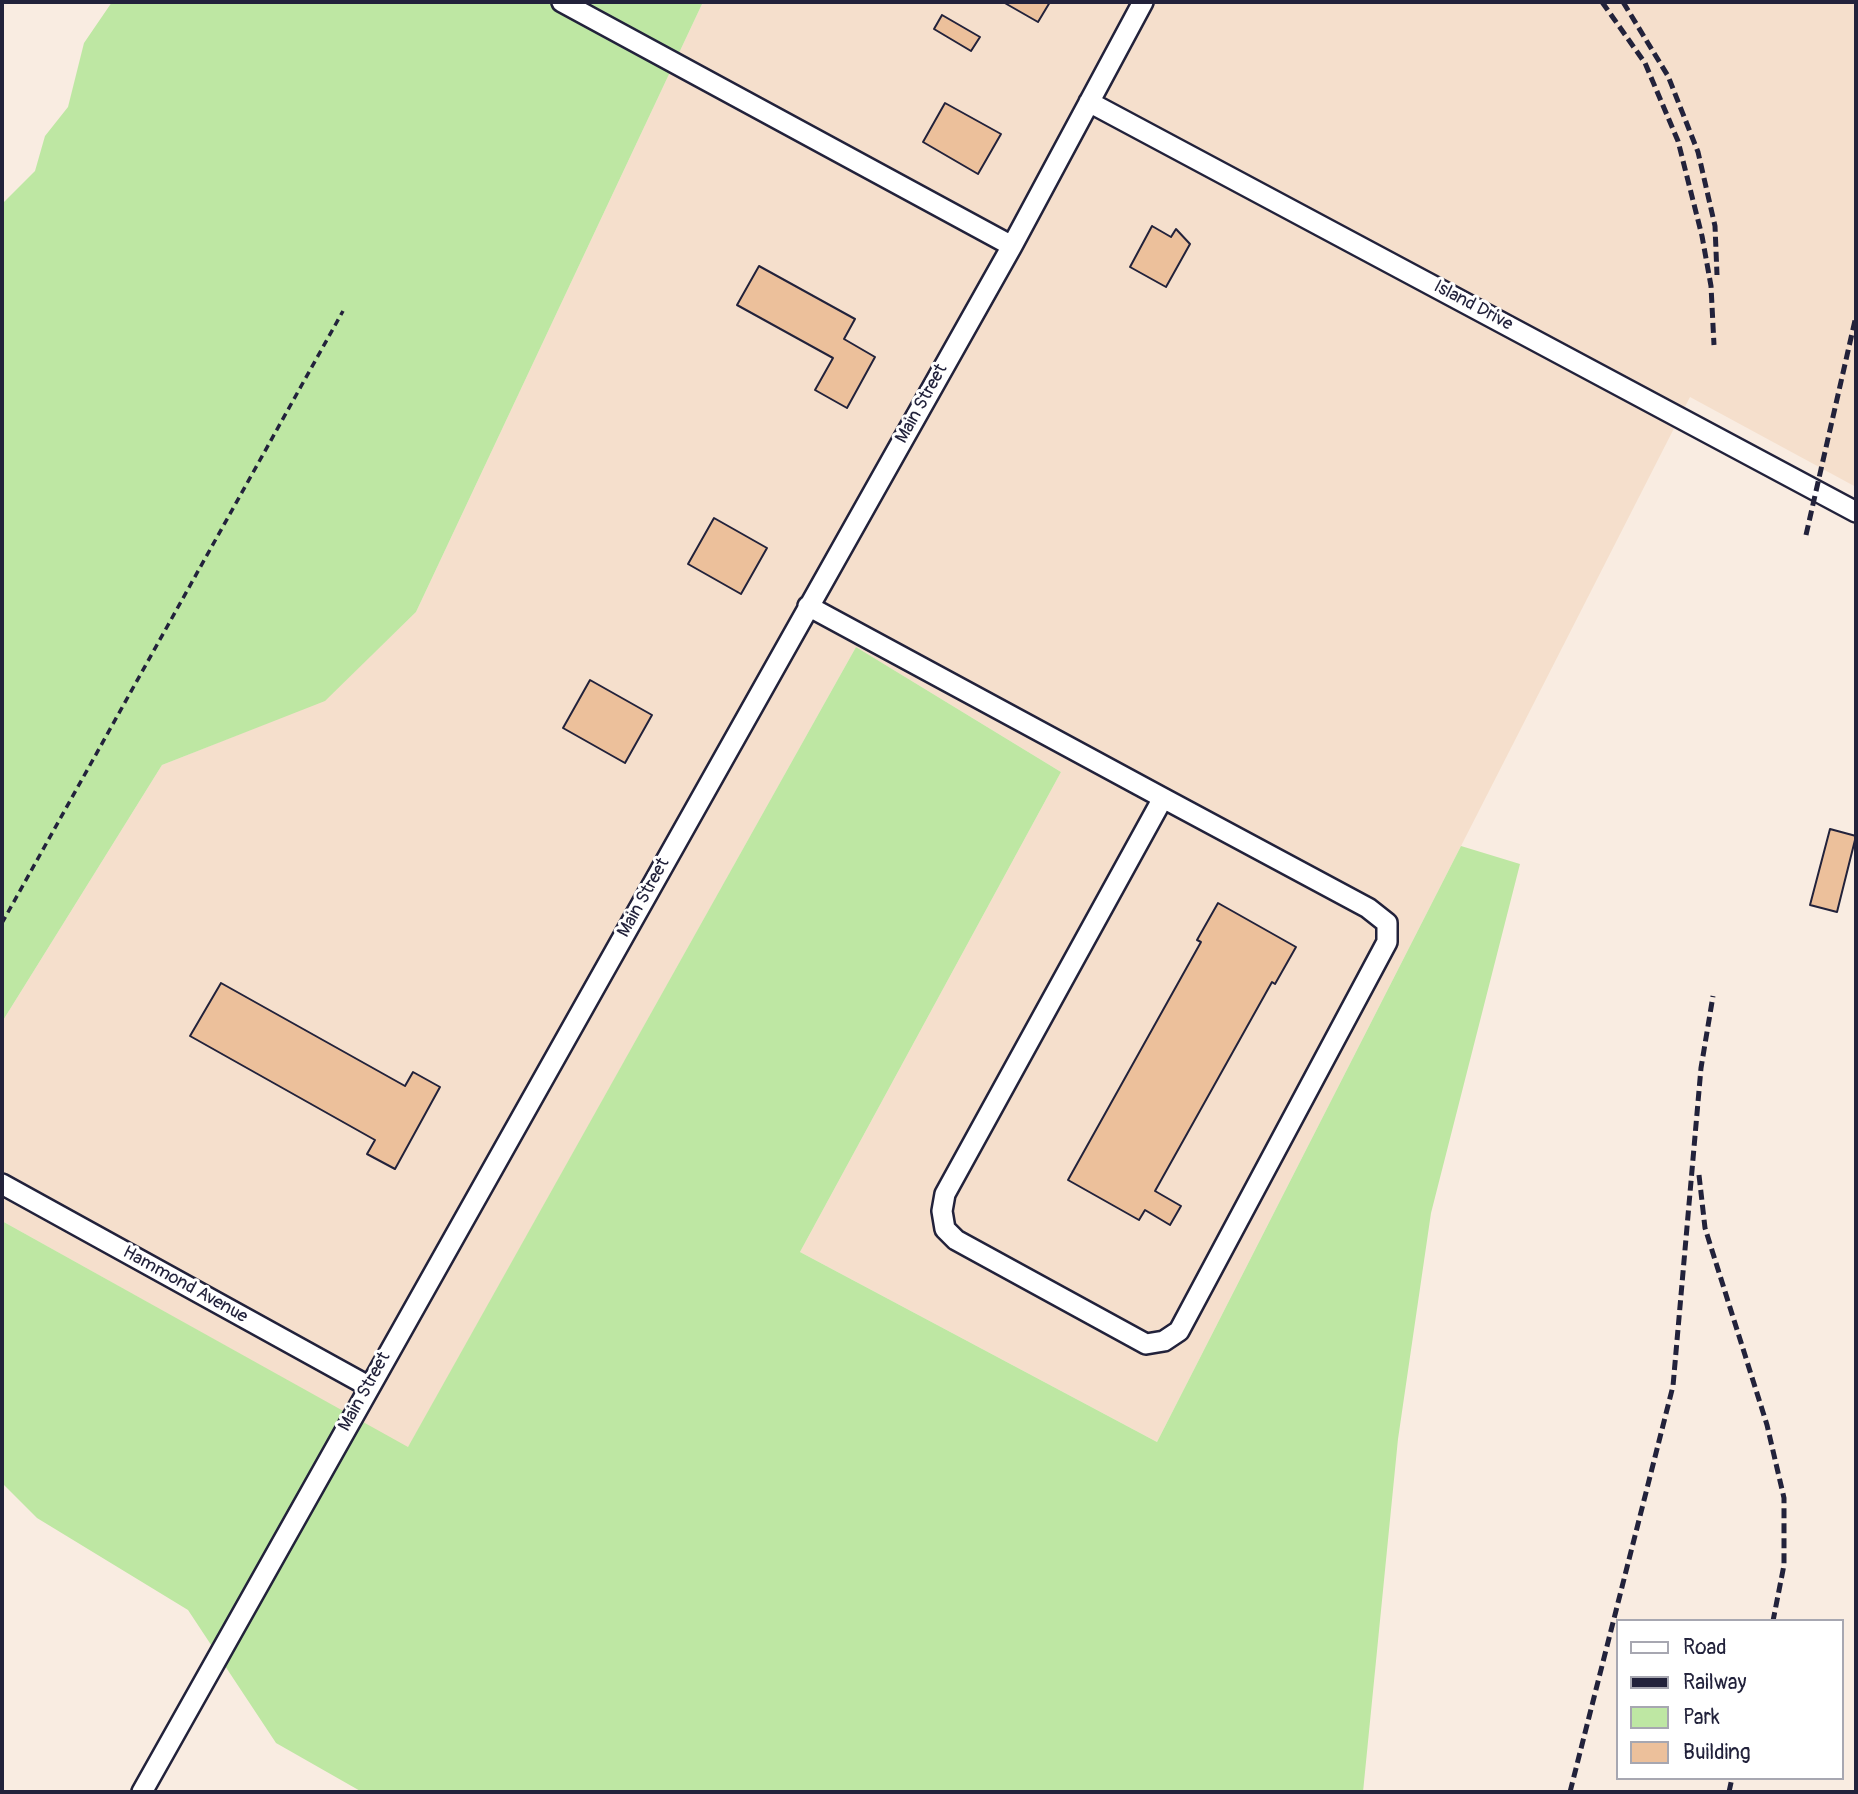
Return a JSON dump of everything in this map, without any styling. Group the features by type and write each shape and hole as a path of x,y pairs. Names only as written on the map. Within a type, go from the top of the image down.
{"street":[{"path":"562,2 1012,246"},
{"name":"Main Street","path":"142,1792 368,1386 1012,246 1143,2"},
{"name":"Island Drive","path":"1089,102 1856,512"},
{"path":"808,606 1368,908 1387,923 1387,943 1179,1331 1164,1341 1146,1344 956,1240 945,1229 942,1211 946,1194 1163,798"},
{"name":"Hammond Avenue","path":"2,1184 368,1386"}],"path":[{"path":"2,923 343,311"}],"shaded area":[{"path":"703,2 1856,2 1856,487 1690,397 1157,1442 800,1252 1061,772 856,647 408,1448 2,1221 2,1022 162,765 325,700 416,612"}],"green space":[{"path":"112,2 703,2 416,612 325,701 162,765 2,1022 2,204 35,171 45,136 68,107 84,43"},
{"path":"856,647 1061,772 800,1252 1157,1442 1461,846 1520,864 1431,1213 1398,1439 1363,1792 362,1792 276,1743 188,1610 37,1518 2,1483 2,1221 408,1447"}],"building":[{"path":"1003,2 1050,2 1038,22"},
{"path":"942,15 980,37 971,51 934,29"},
{"path":"945,103 1001,134 978,174 923,142"},
{"path":"1152,226 1171,237 1176,229 1190,244 1166,287 1130,267"},
{"path":"759,266 855,319 844,339 875,357 847,408 815,390 833,358 737,305"},
{"path":"714,518 767,548 741,594 688,564"},
{"path":"590,680 652,715 625,763 563,728"},
{"path":"1830,829 1856,836 1837,912 1810,905"},
{"path":"1218,903 1296,947 1275,984 1272,982 1155,1191 1181,1206 1170,1225 1145,1210 1139,1220 1068,1180 1201,942 1197,940"},
{"path":"221,983 405,1086 413,1072 440,1087 395,1169 367,1154 375,1140 190,1036"}],"railway":[{"path":"1602,2 1645,63 1678,141 1702,236 1711,286 1714,345"},
{"path":"1623,2 1668,76 1698,152 1715,226 1717,275"},
{"path":"1806,535 1856,316"},
{"path":"1570,1792 1673,1386 1701,1068 1713,996"},
{"path":"1699,1175 1705,1228 1767,1425 1784,1498 1784,1565 1773,1619"},
{"path":"1729,1792 1732,1780"}]}
